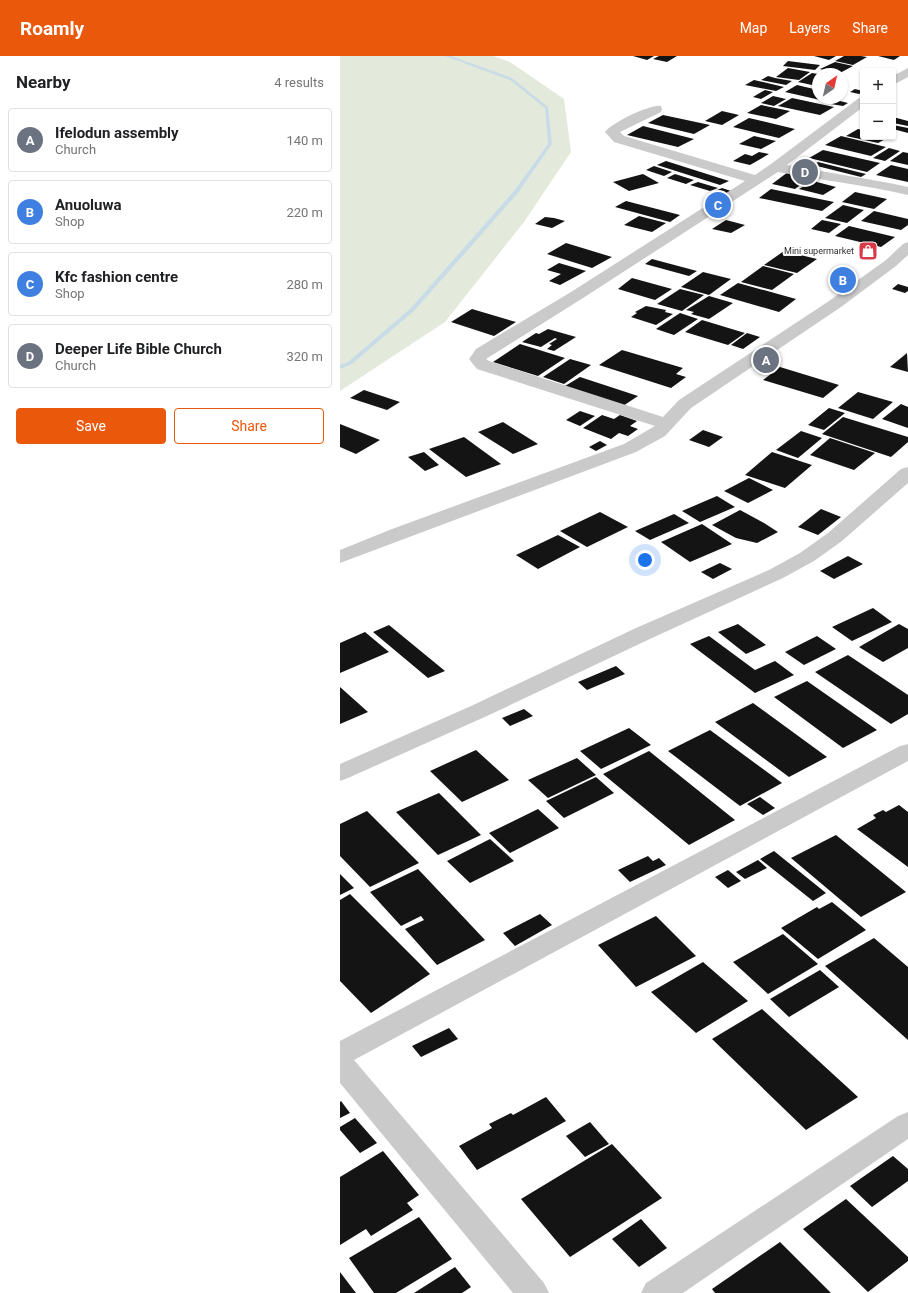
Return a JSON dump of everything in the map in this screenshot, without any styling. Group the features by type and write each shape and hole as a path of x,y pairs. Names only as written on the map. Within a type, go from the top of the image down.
{"street":[{"path":"896,79 908,72"},
{"path":"666,424 483,365 477,359 482,353 577,295 755,179 776,167 860,103"},
{"path":"656,109 620,126 612,132 619,139 755,179"},
{"path":"776,167 825,177 873,183 908,191"},
{"path":"340,557 399,533 630,448 659,432 685,404 835,304 891,263 908,247"},
{"path":"340,773 479,711 644,633 776,574 807,557 835,537 908,473"},
{"path":"340,1054 908,751"},
{"path":"340,1064 533,1293"},
{"path":"657,1293 908,1124"}],"shaded area":[{"path":"340,56 493,56 510,62 564,99 571,152 524,222 445,322 340,391"}],"building":[{"path":"633,56 654,56 647,60"},
{"path":"659,56 677,56 667,62 653,59"},
{"path":"814,56 836,56 829,60"},
{"path":"844,56 867,57 853,65 835,61"},
{"path":"878,56 900,56 894,60"},
{"path":"788,61 820,65 817,68 812,68 812,70 783,66"},
{"path":"835,62 853,66 848,69 822,68"},
{"path":"788,68 810,72 799,80 776,77"},
{"path":"812,73 812,85 798,82"},
{"path":"768,76 792,81 786,85 761,80"},
{"path":"754,80 784,87 776,91 745,85"},
{"path":"797,85 812,89 812,98 785,92"},
{"path":"855,89 860,90 859,94 850,92"},
{"path":"765,90 773,92 761,99 753,97"},
{"path":"773,96 786,99 774,106 761,103"},
{"path":"792,98 812,102 812,104 834,107 820,115 778,106"},
{"path":"831,104 846,104 843,106"},
{"path":"761,105 790,111 776,119 747,113"},
{"path":"722,111 739,115 722,125 705,121"},
{"path":"663,115 710,125 694,134 648,123"},
{"path":"749,118 795,129 779,138 733,127"},
{"path":"896,118 908,121 908,126 896,124"},
{"path":"643,126 694,139 678,147 627,135"},
{"path":"896,126 908,128 908,133 896,130"},
{"path":"858,129 860,129 860,139 846,136"},
{"path":"754,136 776,141 761,149 739,144"},
{"path":"841,136 886,147 871,156 825,145"},
{"path":"864,140 884,140 878,143"},
{"path":"889,148 900,151 885,161 873,158"},
{"path":"823,150 880,163 867,172 809,158"},
{"path":"759,152 769,154 750,165 733,161 745,154 752,156"},
{"path":"903,152 908,153 908,165 890,161"},
{"path":"666,161 729,181 720,185 657,165"},
{"path":"818,162 866,174 861,177 813,165"},
{"path":"891,165 908,169 908,182 876,175"},
{"path":"654,166 672,172 664,176 646,170"},
{"path":"788,172 811,177 795,189 772,184"},
{"path":"643,174 659,183 629,191 613,182"},
{"path":"675,174 694,180 686,184 667,178"},
{"path":"813,181 836,187 823,195 799,189"},
{"path":"698,182 718,188 710,191 690,185"},
{"path":"722,188 731,191 725,194 715,191"},
{"path":"771,189 834,202 822,211 759,198"},
{"path":"855,192 887,199 874,209 842,202"},
{"path":"626,201 680,215 670,222 615,207"},
{"path":"843,205 864,210 847,223 825,218"},
{"path":"874,211 908,219 908,225 901,230 861,221"},
{"path":"639,216 666,223 652,232 624,225"},
{"path":"545,217 565,221 552,228 535,224"},
{"path":"726,220 745,225 731,233 712,229"},
{"path":"822,220 841,224 829,233 811,229"},
{"path":"849,226 895,237 881,247 835,236"},
{"path":"566,243 612,257 592,268 547,254"},
{"path":"784,251 817,259 797,273 764,265"},
{"path":"652,259 697,271 689,276 645,264"},
{"path":"559,263 586,271 560,285 549,281 561,274 547,270"},
{"path":"763,266 794,274 772,290 741,282"},
{"path":"703,272 731,279 709,295 681,287"},
{"path":"632,278 672,289 655,300 618,289"},
{"path":"738,283 796,299 779,312 720,295"},
{"path":"898,284 908,287 908,291 905,293 892,289"},
{"path":"680,289 704,295 682,311 657,304"},
{"path":"709,296 733,303 709,319 691,314 694,312 686,310"},
{"path":"646,306 666,310 665,312 673,314 656,325 631,317 637,313 635,312"},
{"path":"472,309 516,322 494,336 451,322"},
{"path":"680,313 698,319 674,335 656,329"},
{"path":"702,320 745,333 728,345 685,332"},
{"path":"548,329 576,337 554,351 547,349 552,345 549,344 557,339 555,338 541,347 522,342 536,333 539,334"},
{"path":"747,333 760,337 743,349 731,345"},
{"path":"520,344 565,358 538,376 493,362"},
{"path":"622,350 683,368 676,374 686,377 671,388 599,365"},
{"path":"907,353 908,372 890,367"},
{"path":"570,359 591,365 564,384 543,377"},
{"path":"780,367 839,385 823,398 763,380"},
{"path":"580,377 638,396 623,406 565,386"},
{"path":"364,390 400,402 387,410 350,398"},
{"path":"858,392 893,402 873,419 838,408"},
{"path":"901,404 908,407 908,428 882,419"},
{"path":"829,408 845,413 824,430 808,425"},
{"path":"580,411 595,416 580,426 566,420"},
{"path":"602,415 614,419 620,415 637,421 630,426 638,429 628,436 619,433 611,439 583,428"},
{"path":"843,417 908,437 908,442 891,457 822,434"},
{"path":"503,422 538,444 513,454 478,432"},
{"path":"340,424 380,440 356,454 340,447"},
{"path":"703,430 723,437 709,447 689,440"},
{"path":"801,431 822,438 798,458 776,450"},
{"path":"464,437 501,464 466,477 429,449"},
{"path":"830,438 875,453 854,470 810,455"},
{"path":"600,441 607,445 596,451 589,447"},
{"path":"424,452 439,465 425,471 408,457"},
{"path":"772,452 812,465 785,488 745,475"},
{"path":"749,478 773,490 748,503 724,491"},
{"path":"717,496 735,507 700,522 682,511"},
{"path":"821,509 841,517 818,535 798,527"},
{"path":"740,510 778,532 757,543 736,538 712,525"},
{"path":"600,512 628,527 587,547 560,531"},
{"path":"674,514 689,523 650,540 635,531"},
{"path":"702,524 732,544 690,562 661,542"},
{"path":"558,535 580,547 538,569 516,555"},
{"path":"848,556 863,564 834,579 820,571"},
{"path":"720,563 732,569 713,579 701,572"},
{"path":"873,608 892,622 852,641 832,627"},
{"path":"738,624 766,645 746,654 718,632"},
{"path":"899,624 908,629 908,648 883,662 859,647"},
{"path":"389,625 445,671 428,678 373,632"},
{"path":"365,632 389,652 340,673 340,643"},
{"path":"709,636 755,670 775,661 794,675 755,693 690,644"},
{"path":"817,636 836,649 804,665 785,652"},
{"path":"848,655 908,695 908,714 891,724 815,672"},
{"path":"616,666 625,674 587,690 578,682"},
{"path":"807,681 877,730 843,748 774,697"},
{"path":"340,687 368,712 340,724"},
{"path":"753,703 827,757 789,777 715,722"},
{"path":"524,709 533,716 510,726 502,718"},
{"path":"629,728 651,745 601,769 580,751"},
{"path":"710,730 782,783 740,806 668,751"},
{"path":"476,750 509,780 462,802 430,771"},
{"path":"649,751 735,820 689,845 603,774"},
{"path":"577,758 596,775 548,798 528,780"},
{"path":"596,777 614,793 564,818 546,801"},
{"path":"439,793 481,835 438,855 396,812"},
{"path":"760,797 775,808 763,815 747,804"},
{"path":"899,805 908,812 908,867 857,829 876,818 873,815 883,810 886,812"},
{"path":"538,809 559,828 510,853 489,833"},
{"path":"367,811 419,863 370,887 340,856 340,824"},
{"path":"836,835 906,892 861,917 791,858"},
{"path":"490,839 514,861 470,883 447,861"},
{"path":"774,851 826,893 813,901 760,859"},
{"path":"648,856 653,861 659,858 666,865 630,882 618,870"},
{"path":"758,860 767,868 745,879 736,872"},
{"path":"418,869 485,940 437,965 405,929 424,920 421,916 401,926 370,892"},
{"path":"728,870 741,881 728,888 715,877"},
{"path":"340,874 354,888 340,895"},
{"path":"350,894 430,974 371,1013 340,981 340,900"},
{"path":"832,902 866,930 818,959 781,928 817,907 819,909"},
{"path":"540,914 552,925 515,946 503,933"},
{"path":"656,916 696,956 636,987 598,945"},
{"path":"783,934 818,964 768,994 733,962"},
{"path":"874,938 908,967 908,1040 825,966"},
{"path":"703,962 748,1001 696,1033 651,992"},
{"path":"820,970 839,987 789,1017 770,999"},
{"path":"762,1009 858,1097 806,1130 712,1039"},
{"path":"449,1028 458,1039 421,1057 412,1046"},
{"path":"546,1097 566,1121 477,1170 459,1146 492,1128 489,1124 511,1113 513,1115"},
{"path":"341,1101 350,1113 340,1118 340,1102"},
{"path":"355,1118 377,1143 360,1153 340,1130 340,1127"},
{"path":"590,1122 609,1144 585,1157 566,1136"},
{"path":"612,1144 662,1198 570,1257 521,1199"},
{"path":"383,1151 419,1195 407,1203 413,1210 371,1236 366,1229 340,1245 340,1177"},
{"path":"893,1156 908,1169 908,1181 872,1207 850,1186"},
{"path":"846,1199 908,1257 908,1261 868,1292 803,1229"},
{"path":"419,1217 452,1259 396,1293 374,1293 349,1258"},
{"path":"641,1219 667,1248 639,1267 612,1239"},
{"path":"780,1242 831,1293 715,1293 712,1289"},
{"path":"455,1267 471,1287 462,1293 414,1293"},
{"path":"340,1272 356,1293 340,1293"}],"waterway":[{"path":"340,367 350,363 412,310 516,192 550,144 547,108 511,79 447,56"}],"place":[{"name":"Deeper Life Bible Church","path":"805,172"},
{"name":"Kfc fashion centre","path":"718,205"},
{"name":"Mini supermarket","path":"868,251"},
{"name":"Anuoluwa","path":"843,280"},
{"name":"Ifelodun assembly","path":"766,360"}]}
